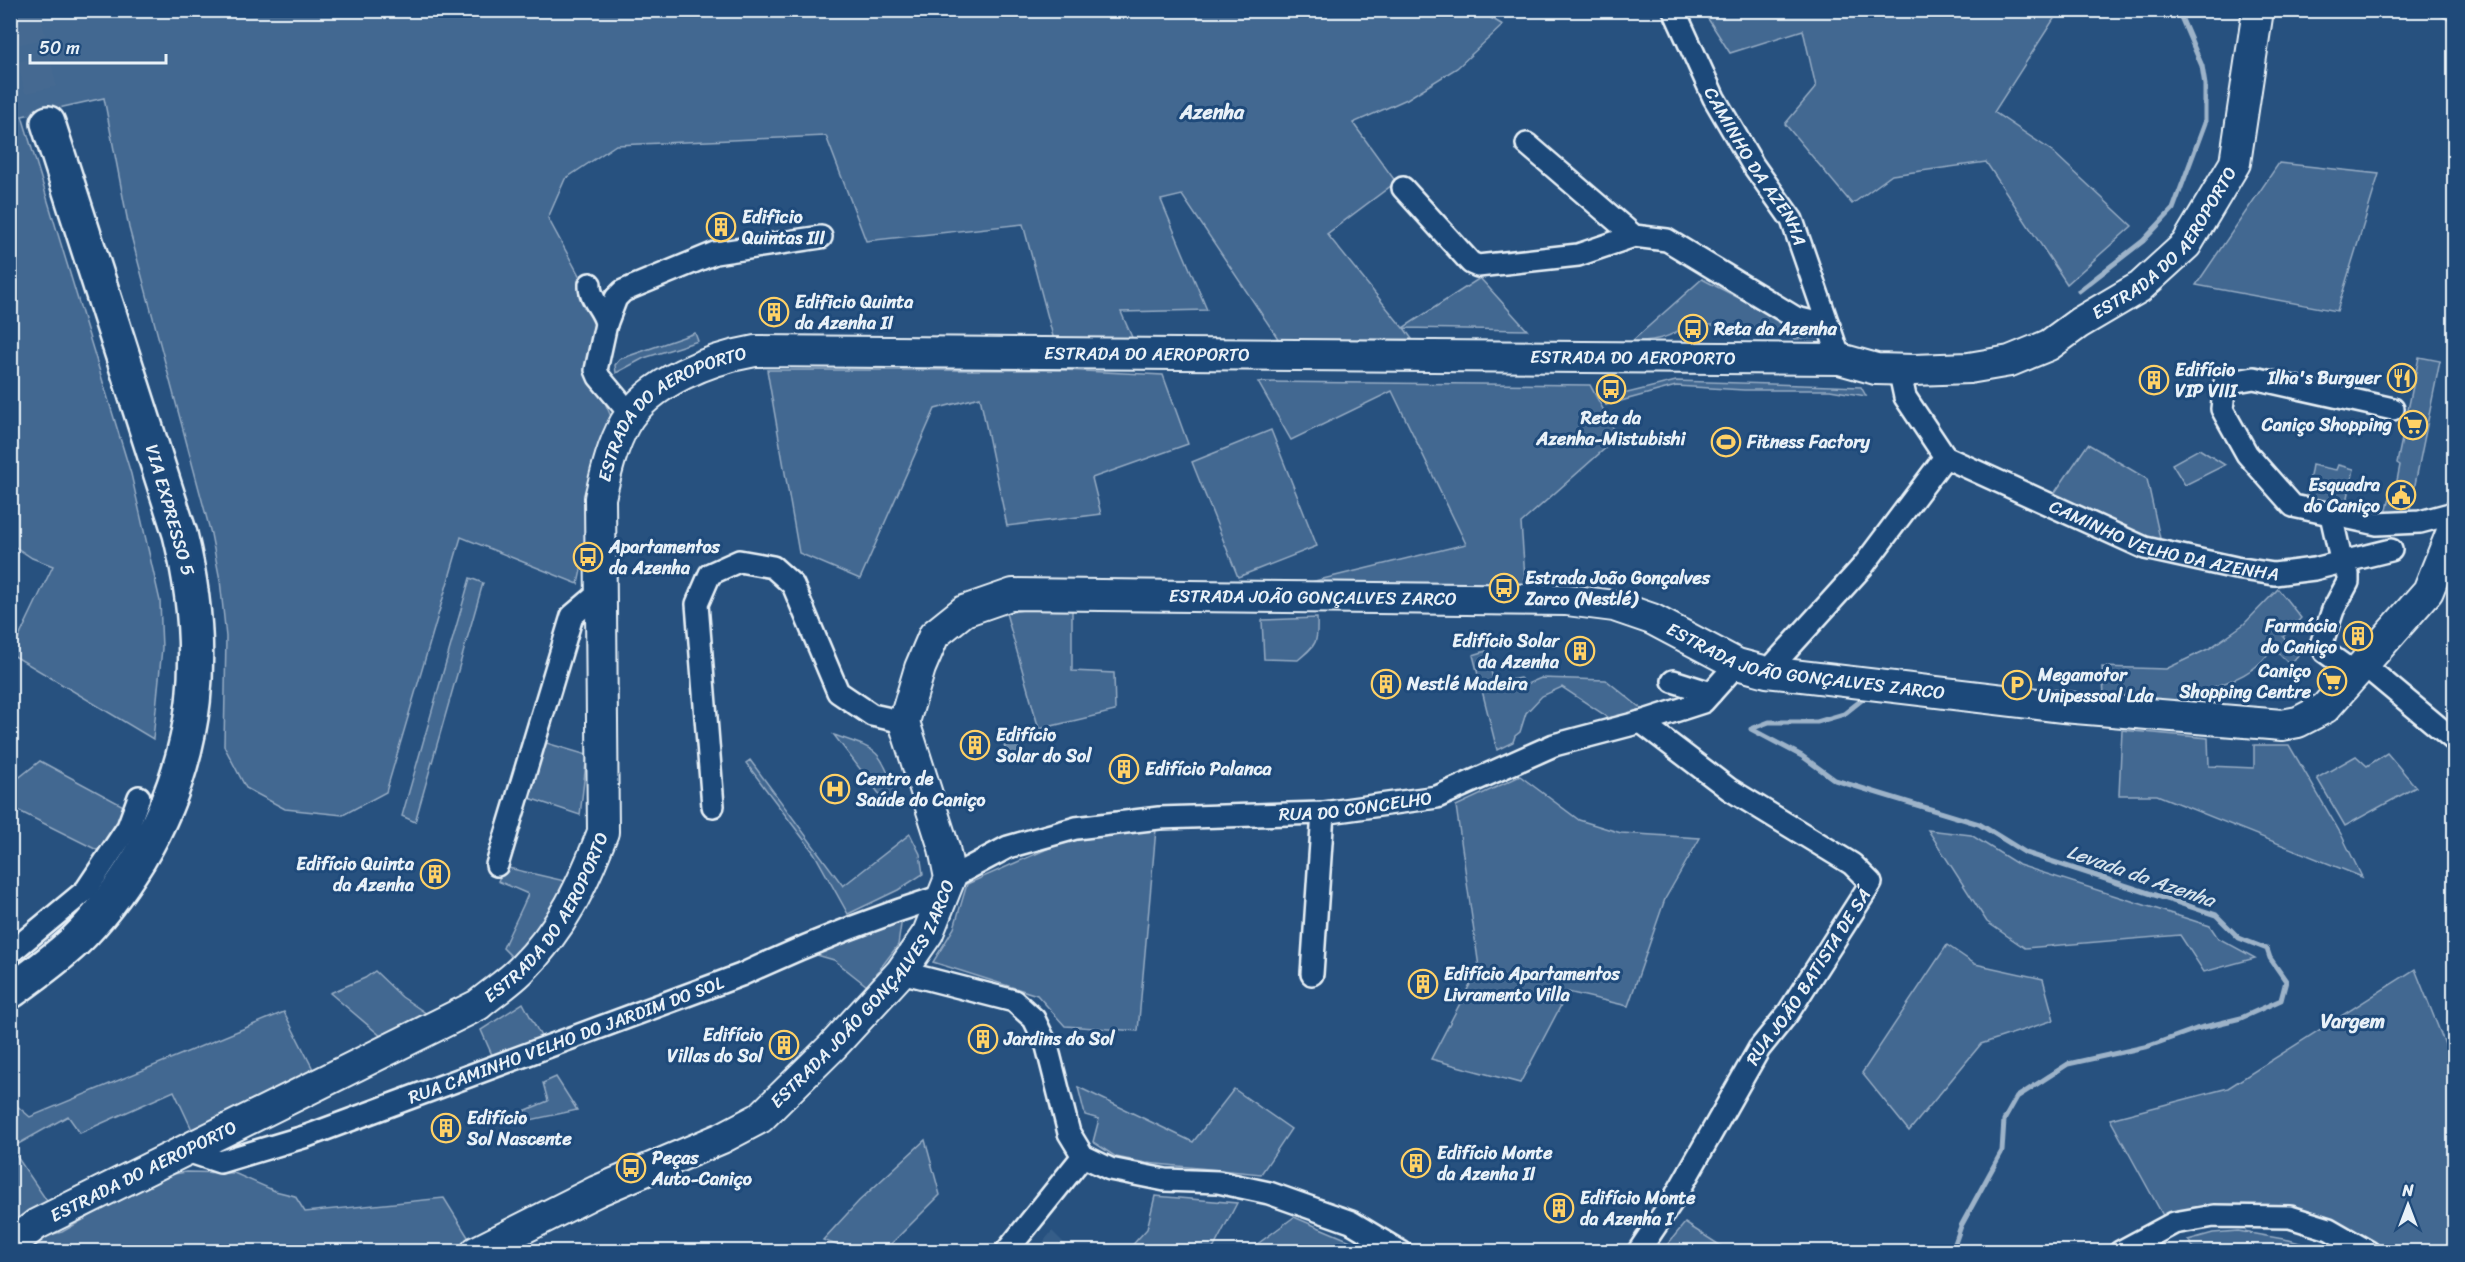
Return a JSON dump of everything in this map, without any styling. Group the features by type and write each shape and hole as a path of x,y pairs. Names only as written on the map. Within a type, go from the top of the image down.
{"main road":[{"name":"ESTRADA DO AEROPORTO","path":"1840,359 1876,369 1914,370 1969,368 2010,361 2049,345 2079,323 2140,287 2186,245 2235,163 2258,10"},
{"name":"VIA EXPRESSO 5","path":"10,992 75,941 114,896 146,847 169,798 186,747 193,709 196,661 193,599 180,534 48,123"},
{"name":"ESTRADA DO AEROPORTO","path":"10,1245 37,1224 478,1005 520,971 555,931 583,883 603,831 599,593 600,498 609,462 624,425 631,415 669,382 726,356 755,351 1840,359 1863,353 1955,350 2003,343 2079,323"},
{"name":"ESTRADA JOÃO GONÇALVES ZARCO","path":"476,1251 597,1191 722,1138 760,1118 832,1047 901,972 928,933 948,886 944,848 904,722 920,668 934,635 964,611 1013,594 1567,600 1614,606 1652,619 1737,664 1767,672 2062,707 2282,724 2298,722 2325,708 2428,591 2451,534 2454,515"}],"street":[{"name":"CAMINHO DA AZENHA","path":"1674,10 1714,98 1753,165 1792,220 1840,359"},
{"path":"1527,144 1634,236"},
{"path":"1403,188 1471,262 1478,266 1578,255 1634,236 1666,240 1796,318 1829,327"},
{"path":"631,415 596,370 606,324 619,294 633,286 715,253 820,237"},
{"path":"591,284 591,295 605,318 606,324"},
{"path":"1767,672 1863,566 1945,458 1905,397 1902,383 1914,370"},
{"path":"2393,409 2254,378 2225,383 2222,409 2247,454 2293,506 2377,524 2420,522 2454,515"},
{"name":"CAMINHO VELHO DA AZENHA","path":"1945,458 2145,548 2236,568 2274,574 2342,564 2391,550"},
{"path":"2331,515 2342,564 2349,574 2349,582 2333,610 2321,645 2325,652 2360,670 2454,740"},
{"path":"713,806 697,604 710,574 739,561 773,567 793,585 838,692 872,715 904,722"},
{"path":"497,865 572,616 599,593"},
{"name":"RUA DO CONCELHO","path":"948,886 1008,847 1076,828 1159,818 1323,813 1437,797 1554,746 1703,702 1737,664"},
{"path":"1673,681 1711,693"},
{"name":"RUA JOÃO BATISTA DE SÁ","path":"1638,1251 1675,1197 1759,1049 1788,1013 1872,883 1852,864 1729,789 1641,722"},
{"path":"10,953 86,890 128,827 139,797"},
{"path":"1312,974 1323,813"},
{"name":"RUA CAMINHO VELHO DO JARDIM DO SOL","path":"184,1150 220,1162 307,1136 729,979 812,943 905,907 948,886"},
{"path":"901,972 1014,1001 1034,1020 1047,1046 1068,1133 1083,1156 1110,1169 1165,1180 1218,1182 1269,1192 1351,1222 1401,1251"},
{"path":"1006,1251 1083,1156"},
{"path":"2120,1251 2174,1224 2214,1216 2289,1217 2329,1229 2369,1251"}],"shaded area":[{"path":"10,11 1479,11 1503,25 1457,68 1407,99 1353,123 1396,182 1327,234 1403,328 1480,278 1527,330 1404,328 1412,339 1279,340 1182,195 1161,200 1207,310 1121,312 1134,342 1055,344 1023,224 866,241 826,136 616,145 565,179 548,218 607,327 596,382 613,421 578,584 461,537 386,792 343,815 285,809 246,788 224,746 226,637 220,580 211,534 129,228 104,98 22,116 131,474 160,601 162,648 153,739 11,654 53,566 32,558 11,544"},
{"path":"1703,11 2059,11 1994,112 2052,151 2132,226 2067,284 1986,162 1892,175 1852,204 1785,124 1816,87 1803,30 1730,53"},
{"path":"2432,11 2454,11 2454,23"},
{"path":"2279,163 2379,174 2337,311 2196,285"},
{"path":"1702,279 1816,338 1795,339 1741,326 1686,324 1667,336 1654,340 1631,342"},
{"path":"695,333 698,341 644,358 616,373 615,365 620,359"},
{"path":"2419,357 2440,361 2408,519 2386,514 2393,485 2396,486 2400,465 2397,463"},
{"path":"767,370 1064,370 1163,375 1188,444 1092,478 1101,514 1007,526 980,397 935,409 860,579 799,553"},
{"path":"1676,381 1861,387 1866,396 1830,390 1744,390 1676,386 1606,405 1603,399"},
{"path":"1258,382 1590,385 1618,437 1521,523 1526,591 1278,590 1466,544 1392,391 1291,440"},
{"path":"1271,430 1317,546 1238,577 1192,462"},
{"path":"2088,444 2147,479 2163,552 2047,504"},
{"path":"2199,449 2225,465 2185,485 2172,464"},
{"path":"2312,465 2336,470 2338,465 2354,469 2346,507 2306,499"},
{"path":"470,578 483,583 415,822 402,816"},
{"path":"2278,589 2301,618 2283,637 2299,654 2290,665 2272,647 2259,664 2250,671 2231,681 2199,692 2201,720 2105,708 2102,667 2166,669 2210,648 2244,624"},
{"path":"1035,608 1072,610 1072,671 1114,673 1115,711 1039,729 1006,613"},
{"path":"1317,618 1315,642 1298,660 1264,659 1262,620"},
{"path":"1486,651 1494,683 1520,678 1527,684 1541,678 1606,680 1643,710 1609,718 1562,687 1542,696 1526,713 1520,732 1515,736 1513,742 1497,750 1473,655"},
{"path":"2122,730 2208,738 2209,766 2254,768 2254,745 2289,745 2341,834 2362,877 2157,795 2119,795"},
{"path":"1015,731 1024,760 1010,765 1001,735"},
{"path":"834,735 868,748 880,759 895,792 887,804"},
{"path":"543,742 587,755 580,815 529,798"},
{"path":"2387,753 2416,787 2345,826 2317,778 2356,756 2367,766"},
{"path":"750,760 843,886 910,834 920,854 923,874 898,890 848,914 814,853 746,763"},
{"path":"40,761 129,809 105,854 11,807 11,784"},
{"path":"1520,776 1579,820 1621,833 1700,838 1665,899 1628,1006 1568,992 1520,1083 1431,1059 1479,967 1456,806"},
{"path":"1156,829 1138,1031 1065,1026 1037,995 933,962 954,928 967,884 1063,842"},
{"path":"1928,830 1971,835 2019,865 2210,926 2218,938 2255,958 2204,972 2180,935 2025,948 1987,922"},
{"path":"128,844 104,884 90,901 61,932 11,977 11,962 67,920 93,894"},
{"path":"504,867 569,882 565,893 514,959 503,948 528,894 498,881"},
{"path":"902,918 898,945 867,986 834,960 813,954"},
{"path":"1947,945 1975,964 2043,979 2054,1020 1981,1044 1909,1131 1862,1073"},
{"path":"2415,969 2454,1067 2454,1251 2388,1251 2317,1215 2278,1206 2166,1221 2110,1119 2228,1088"},
{"path":"375,971 402,997 427,1014 382,1037 330,993 365,978"},
{"path":"523,1003 545,1044 496,1064 481,1030"},
{"path":"284,1012 318,1079 195,1136 174,1091 80,1133 68,1116 11,1148 49,1204 11,1232 10,1100 30,1117"},
{"path":"556,1077 577,1110 521,1122 517,1114 548,1101 543,1083"},
{"path":"1078,1087 1193,1142 1234,1089 1291,1129 1261,1174 1146,1163 1116,1157 1093,1142 1099,1119 1085,1115"},
{"path":"925,1140 940,1195 884,1251 852,1251 823,1240 859,1201"},
{"path":"234,1173 275,1191 295,1196 305,1212 444,1198 476,1250 24,1252 49,1235 62,1232 126,1195 174,1174"},
{"path":"1155,1196 1237,1203 1212,1251 1127,1251 1147,1229"},
{"path":"1294,1217 1374,1251 1248,1251"},
{"path":"1685,1223 1729,1251 1662,1251"},
{"path":"1052,1231 1072,1251 1036,1251"},
{"path":"2238,1231 2289,1240 2328,1251 2196,1251 2188,1240 2213,1233"}],"waterway":[{"name":"Levada da Azenha","path":"2079,291 2143,241 2173,209 2205,123 2205,85 2202,66 2178,10"},
{"name":"Levada da Azenha","path":"1868,695 1844,714 1817,722 1769,722 1751,729 1802,756 1835,780 1979,824 2026,853 2216,915 2239,938 2267,949 2270,958 2286,981 2281,1000 2241,1018 2196,1029 2149,1046 2068,1064 2017,1097 2004,1120 2002,1151 1961,1226 1952,1252"}],"tunnel":[{"path":"23,10 48,123"}],"place":[{"name":"Edificio Quintas III","path":"721,227"},
{"name":"Edificio Quinta da Azenha II","path":"774,312"},
{"name":"Reta da Azenha","path":"1693,329"},
{"name":"Ilha's Burguer","path":"2402,378"},
{"name":"Edifício VIP VIII","path":"2154,380"},
{"name":"Reta da Azenha-Mistubishi","path":"1611,389"},
{"name":"Caniço Shopping","path":"2413,425"},
{"name":"Fitness Factory","path":"1726,442"},
{"name":"Esquadra do Caniço","path":"2401,495"},
{"name":"Apartamentos da Azenha","path":"588,557"},
{"name":"Estrada João Gonçalves Zarco (Nestlé)","path":"1504,588"},
{"name":"Farmácia do Caniço","path":"2358,636"},
{"name":"Edifício Solar da Azenha","path":"1580,651"},
{"name":"Caniço Shopping Centre","path":"2332,681"},
{"name":"Nestlé Madeira","path":"1386,684"},
{"name":"Megamotor Unipessoal Lda","path":"2017,685"},
{"name":"Edifício Solar do Sol","path":"975,745"},
{"name":"Edifício Palanca","path":"1124,769"},
{"name":"Centro de Saúde do Caniço","path":"835,789"},
{"name":"Edifício Quinta da Azenha","path":"435,874"},
{"name":"Edifício Apartamentos Livramento Villa","path":"1423,984"},
{"name":"Jardins do Sol","path":"983,1039"},
{"name":"Edifício Villas do Sol","path":"784,1045"},
{"name":"Edifício Sol Nascente","path":"446,1128"},
{"name":"Edifício Monte da Azenha II","path":"1416,1163"},
{"name":"Peças Auto-Caniço","path":"631,1168"},
{"name":"Edifício Monte da Azenha I","path":"1559,1208"}],"district":[{"name":"Azenha","path":"1212,112"},
{"name":"Vargem","path":"2353,1021"}]}
